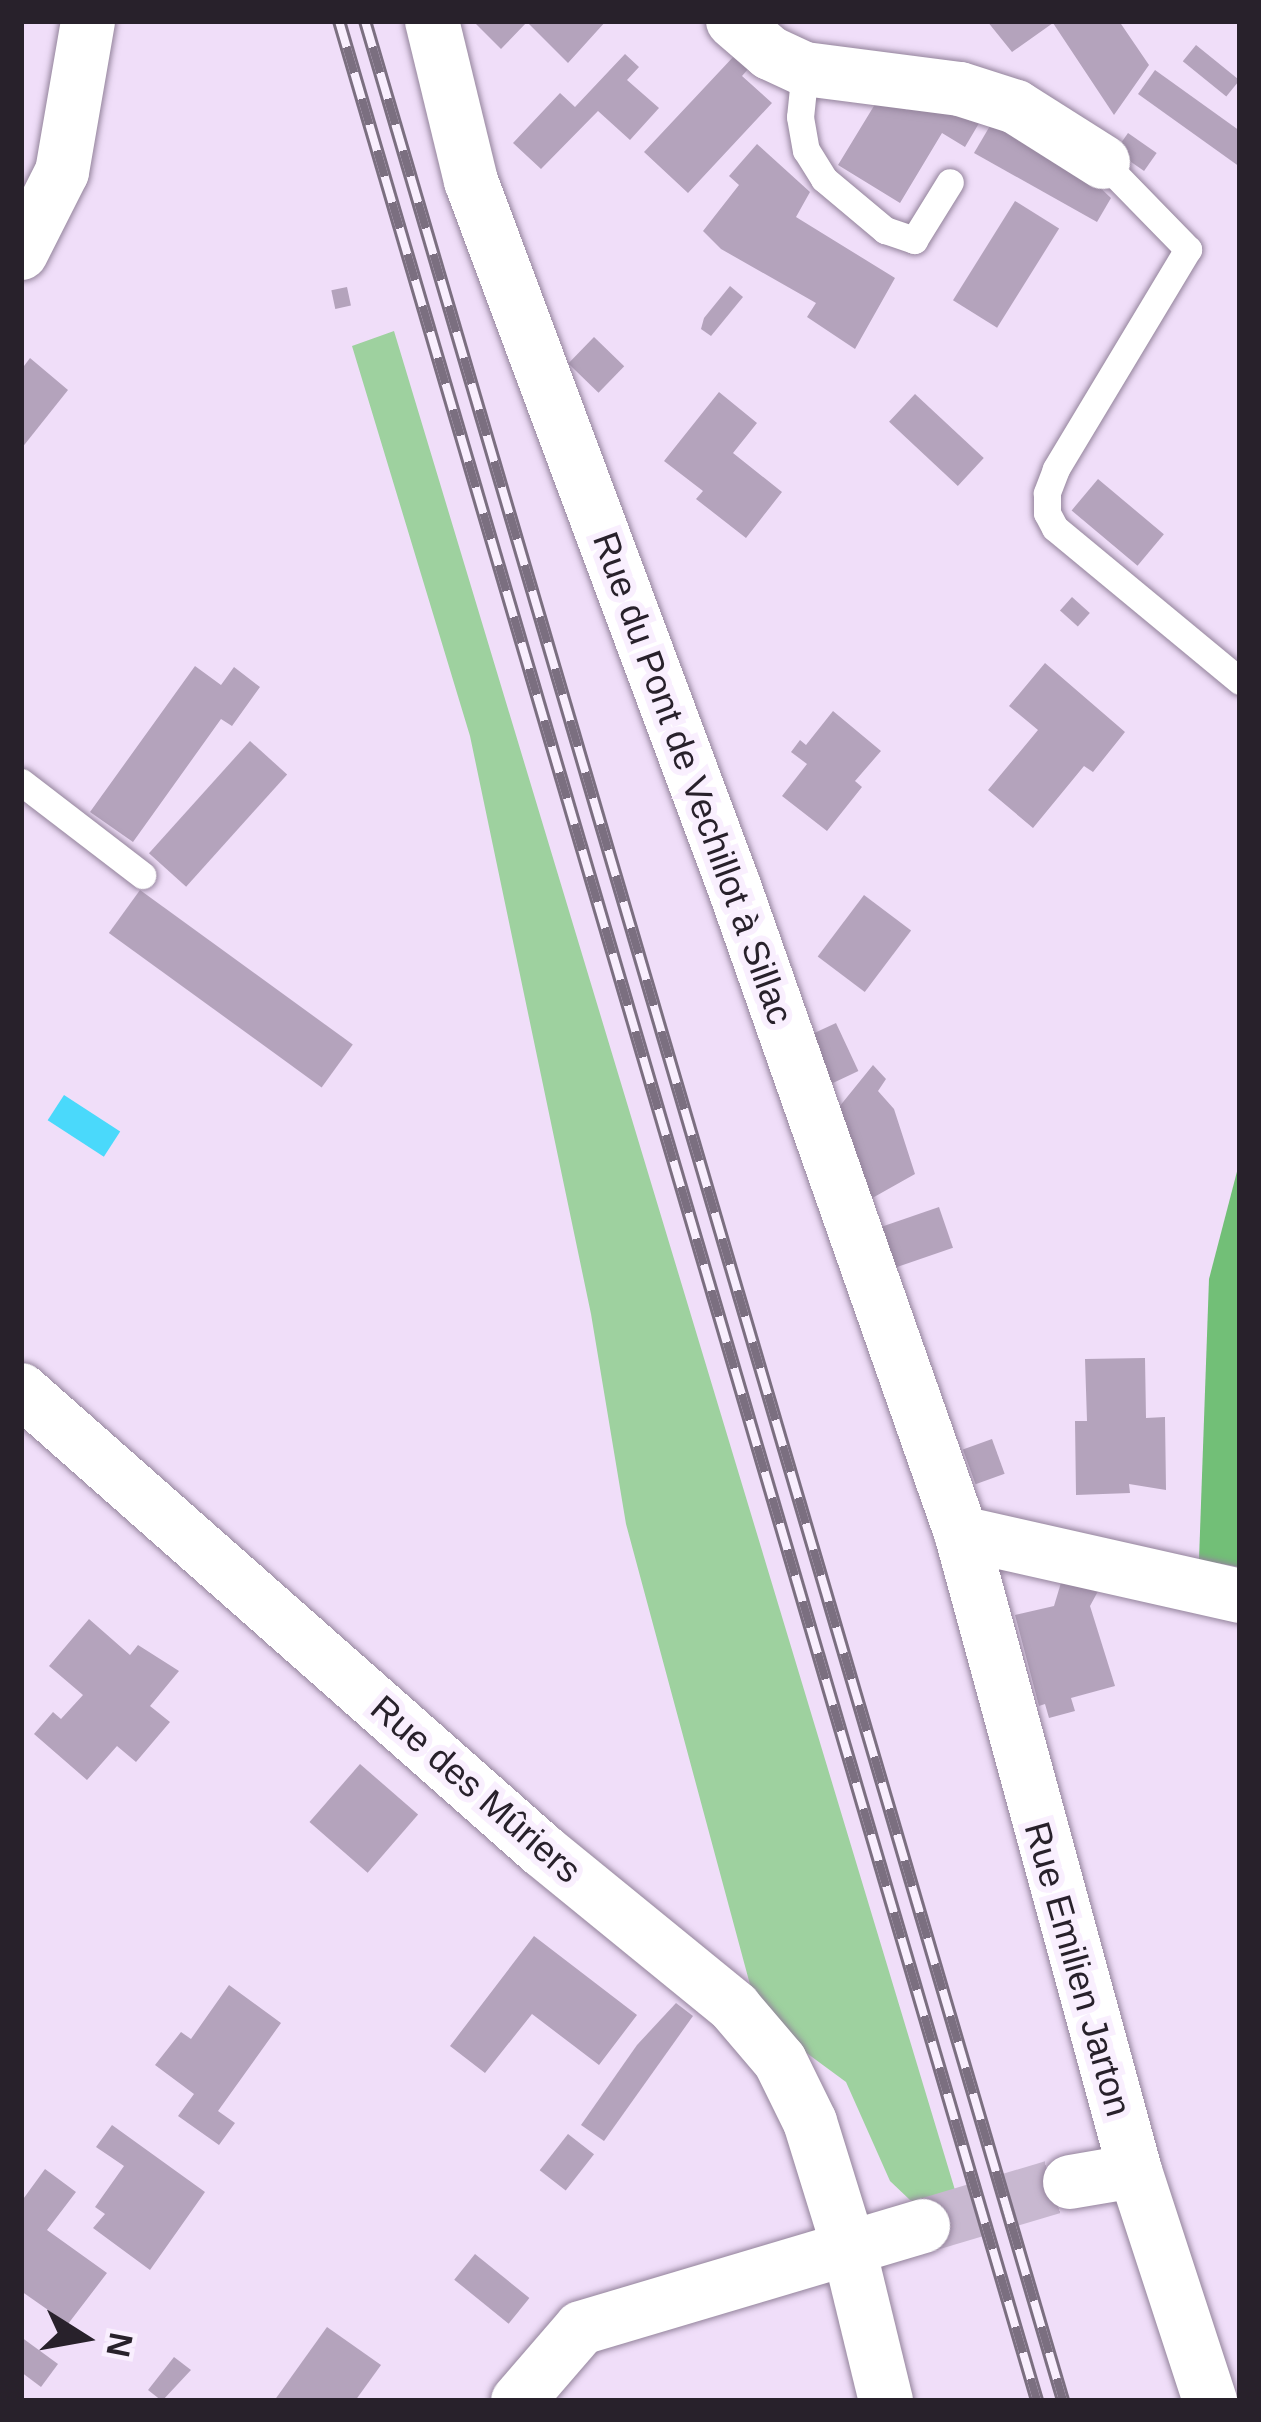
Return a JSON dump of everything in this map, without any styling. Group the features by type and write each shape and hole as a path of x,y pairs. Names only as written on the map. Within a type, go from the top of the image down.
{"street":[{"path":"21,253 62,172 88,21"},
{"name":"Rue du Pont de Vechillot à Sillac","path":"432,21 471,181 727,867 961,1534"},
{"path":"733,21 770,53 805,68 836,77 960,89 1016,107 1102,162"},
{"name":"Rue des Mûriers","path":"21,1390 543,1851 734,2007 780,2060 810,2122 848,2245 886,2401"},
{"path":"961,1534 1240,1595"},
{"name":"Rue Emilien Jarton","path":"961,1534 1135,2171 1210,2401"},
{"path":"1070,2182 1135,2171"},
{"path":"518,2401 580,2328 923,2226"}],"lane":[{"path":"805,68 800,117 806,150 824,179 885,230 914,240 950,182"},
{"path":"1102,162 1188,249 1056,469 1047,513 1055,528 1240,681"},
{"path":"21,782 142,875"}],"green space":[{"path":"394,331 958,2200 927,2205 910,2200 890,2181 846,2082 759,2018 626,1524 591,1314 470,736 352,346"},
{"path":"1240,1160 1240,1567 1199,1560 1209,1279"}],"water":[{"path":"64,1095 120,1131 104,1157 48,1120"}],"building":[{"path":"473,21 606,21 568,63 527,22 501,49"},
{"path":"987,21 1119,21 1149,65 1114,115 1053,23 1012,52"},
{"path":"1196,45 1240,80 1226,97 1183,61"},
{"path":"625,54 639,67 627,80 659,108 630,140 598,111 541,169 513,143 560,93 575,107"},
{"path":"735,55 749,68 742,76 772,103 688,193 644,152"},
{"path":"1155,70 1240,131 1240,167 1138,94"},
{"path":"917,90 988,108 965,147 942,133 900,203 838,165 880,96 907,110"},
{"path":"997,114 1061,151 1111,198 1097,222 974,153"},
{"path":"1128,133 1157,153 1144,171 1115,151"},
{"path":"757,144 810,192 796,217 895,278 855,349 807,317 816,303 721,249 703,231 739,185 729,176"},
{"path":"1015,201 1059,229 997,328 953,300"},
{"path":"730,286 743,297 711,336 701,329 704,318"},
{"path":"347,287 351,306 335,309 331,290"},
{"path":"594,337 624,366 599,393 568,364"},
{"path":"30,358 68,390 21,449 21,370"},
{"path":"719,392 757,423 733,453 782,492 746,538 696,499 703,491 664,461"},
{"path":"915,394 984,458 958,486 889,422"},
{"path":"1098,479 1164,534 1138,566 1072,510"},
{"path":"1072,597 1090,613 1078,626 1060,610"},
{"path":"1045,663 1125,732 1093,772 1084,766 1033,828 988,790 1038,730 1009,706"},
{"path":"195,666 221,685 234,667 260,687 232,726 221,719 133,842 90,812"},
{"path":"833,711 881,751 855,781 862,787 827,831 782,796 807,764 791,752 800,740 806,745"},
{"path":"250,741 287,774 186,887 149,853"},
{"path":"140,890 353,1045 322,1087 109,933"},
{"path":"864,895 911,931 865,992 818,956"},
{"path":"836,1023 858,1071 830,1084 808,1036"},
{"path":"873,1065 886,1079 878,1091 894,1109 915,1174 867,1201 835,1112"},
{"path":"939,1207 953,1248 891,1269 877,1228"},
{"path":"1145,1358 1146,1418 1165,1417 1166,1490 1129,1484 1130,1493 1076,1495 1075,1421 1087,1421 1085,1359"},
{"path":"992,1439 1005,1474 976,1484 963,1450"},
{"path":"1063,1576 1103,1582 1090,1606 1115,1686 1071,1698 1075,1711 1049,1718 1045,1704 1039,1706 1015,1615 1054,1606"},
{"path":"89,1619 130,1655 138,1645 179,1671 150,1706 170,1722 136,1762 117,1746 87,1780 34,1734 53,1712 61,1719 83,1695 49,1666"},
{"path":"360,1764 418,1815 368,1873 309,1822"},
{"path":"534,1936 637,2015 599,2065 532,2014 485,2073 450,2046"},
{"path":"229,1985 281,2023 218,2111 235,2123 219,2145 178,2116 194,2094 155,2065 181,2032 191,2039"},
{"path":"676,2003 693,2016 604,2141 581,2125 637,2045"},
{"path":"112,2125 205,2192 150,2270 93,2228 105,2214 95,2207 124,2166 96,2147"},
{"path":"568,2134 594,2154 566,2191 540,2170"},
{"path":"45,2169 76,2192 47,2230 107,2273 68,2324 21,2291 21,2202"},
{"path":"475,2254 529,2298 509,2324 454,2280"},
{"path":"327,2327 381,2365 355,2401 274,2401"},
{"path":"21,2337 58,2364 41,2387 21,2372"},
{"path":"174,2357 191,2370 162,2401 148,2390"}],"tunnel":[{"path":"923,2226 1070,2182"}],"railway":[{"path":"339,21 1037,2401"},
{"path":"365,21 1063,2401"}]}
